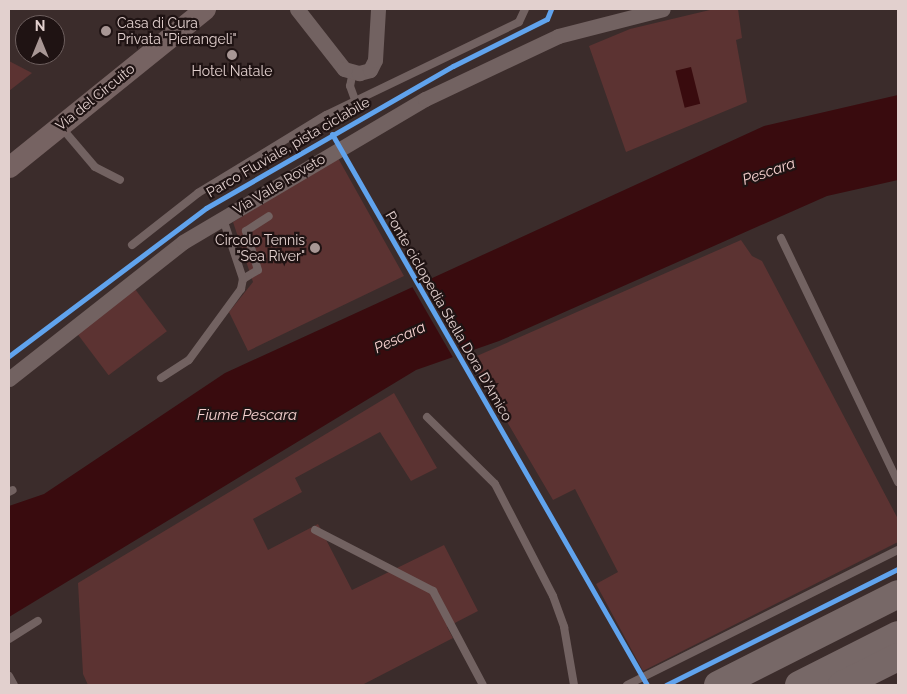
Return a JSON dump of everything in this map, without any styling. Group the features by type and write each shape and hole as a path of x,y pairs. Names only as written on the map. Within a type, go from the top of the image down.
{"highway":[{"path":"718,685 898,594"},
{"path":"756,685 898,613"},
{"path":"798,685 898,635"},
{"path":"840,685 898,656"}],"main road":[{"name":"Via del Circuito","path":"9,167 205,9"}],"street":[{"path":"297,9 344,70 353,72 370,70 375,60 378,9"},
{"name":"Via Valle Roveto","path":"9,379 183,242 425,98 558,36 663,9"}],"lane":[{"path":"132,245 198,193 355,100 519,22 525,9"},
{"path":"353,72 350,86 355,100"},
{"path":"60,125 96,167 120,180"},
{"path":"242,279 258,270 246,231 269,216"},
{"path":"161,378 189,360 241,289 242,279 223,218"},
{"path":"781,238 898,482"},
{"path":"428,416 495,484 553,596 564,627 574,685"},
{"path":"315,530 432,591 483,685"},
{"path":"626,685 898,550"},
{"path":"9,639 38,621"},
{"path":"9,676 14,685"}],"shaded area":[{"path":"714,9 738,9 742,38 736,40 747,102 626,152 589,46 630,29"},
{"path":"9,61 32,73 9,91"},
{"name":"Circolo Tennis \"Sea River\"","path":"338,158 404,276 248,351 229,312 253,282 233,222"},
{"path":"741,240 752,256 762,261 898,519 898,542 643,671 596,584 618,572 575,489 553,500 470,359"},
{"path":"135,289 167,331 109,375 77,333"},
{"path":"394,393 437,468 411,481 380,432 295,478 302,492 253,519 268,550 318,524 352,590 444,545 478,611 447,627 453,638 362,685 88,685 83,674 78,583"}],"water":[{"path":"691,67 700,104 685,108 675,71"},
{"name":"Fiume Pescara","path":"898,95 898,180 827,196 499,341 416,370 9,617 9,506 44,494 225,373 764,126"}],"pier":[{"path":"421,280 465,356 455,362 411,286"}],"cycle path":[{"name":"Parco Fluviale, pista ciclabile","path":"9,356 206,208 453,66 547,19 551,9"},
{"name":"Parco Fluviale, pista ciclabile","path":"332,134 647,685"},
{"path":"666,685 898,569"}],"place":[{"name":"Casa di Cura Privata \"Pierangeli\"","path":"106,31"},
{"name":"Hotel Natale","path":"232,55"},
{"name":"Circolo Tennis \"Sea River\"","path":"315,248"}],"water label":[{"name":"Pescara","path":"769,172"},
{"name":"Pescara","path":"400,338"}]}
